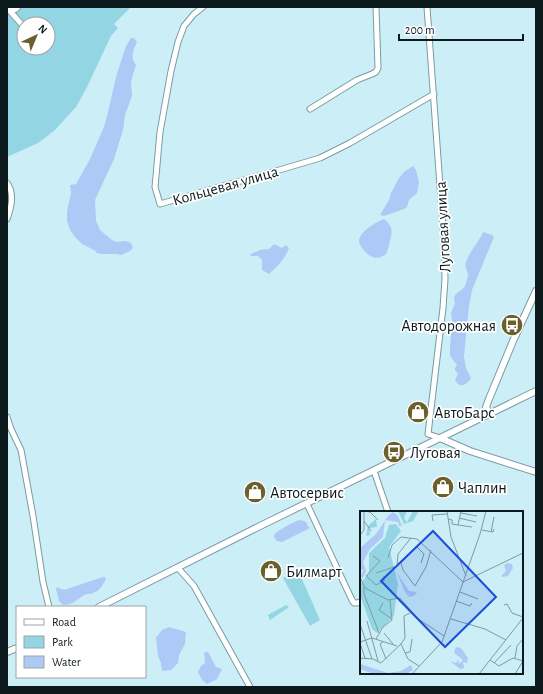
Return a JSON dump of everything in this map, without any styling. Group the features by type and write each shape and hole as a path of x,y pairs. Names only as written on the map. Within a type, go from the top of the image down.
{"main road":[{"path":"489,414 486,407 489,399 536,291"},
{"path":"101,606 536,391"},
{"path":"440,438 470,451 536,472"}],"street":[{"path":"8,10 13,11 18,7"},
{"name":"Кольцевая улица","path":"203,7 194,14 184,26 172,65 160,132 155,187 160,204 276,172 320,158 350,143 434,94"},
{"path":"310,109 357,80 376,72 378,68 376,7"},
{"name":"Луговая улица","path":"427,7 444,240 445,279 428,434 440,438"},
{"path":"8,10 16,19"},
{"path":"7,183 10,187 12,201 7,219"},
{"path":"7,417 21,450 43,582 49,606"},
{"path":"374,471 388,511"},
{"path":"307,504 352,600 356,604 360,602"},
{"path":"178,568 194,586 250,687"}],"green space":[{"path":"7,7 131,7 114,24 118,28 111,36 76,107 55,130 38,143 7,157"},
{"path":"298,570 320,620 310,626 283,578"},
{"path":"286,605 289,607 270,620 268,615"}],"water":[{"path":"131,38 134,38 137,42 133,54 133,59 136,65 131,81 132,96 125,115 123,130 114,159 95,200 96,221 100,230 112,240 131,243 133,248 121,255 102,254 97,253 82,244 70,230 67,221 67,211 71,194 70,185 76,184 89,161 104,127 116,77 126,46"},
{"path":"413,166 416,170 419,182 417,193 409,200 407,207 404,209 384,216 380,215 399,178 404,172"},
{"path":"384,219 391,228 389,246 385,255 379,258 374,258 366,253 359,241 362,234 368,228"},
{"path":"483,232 494,237 472,290 464,356 466,368 471,378 467,383 461,385 455,380 458,374 455,370 457,365 450,356 451,313 455,303 455,295 465,286 468,274 465,264"},
{"path":"274,244 282,248 286,245 289,248 281,262 269,274 262,270 262,260 258,256 250,256 251,254 260,250 269,249"},
{"path":"299,520 307,523 310,528 282,542 277,541 274,537 276,533"},
{"path":"103,577 106,578 105,581 96,592 85,595 69,604 63,605 59,601 56,589 57,587 64,590"},
{"path":"169,627 186,632 185,644 179,655 178,663 171,670 162,671 158,656 156,638 162,630"},
{"path":"208,652 216,667 222,669 217,679 207,684 202,680 198,672 201,666 205,663 204,653"}],"place":[{"name":"Автодорожная","path":"512,325"},
{"name":"АвтоБарс","path":"418,412"},
{"name":"Луговая","path":"394,452"},
{"name":"Чаплин","path":"443,487"},
{"name":"Автосервис","path":"255,492"},
{"name":"Билмарт","path":"271,571"}]}
